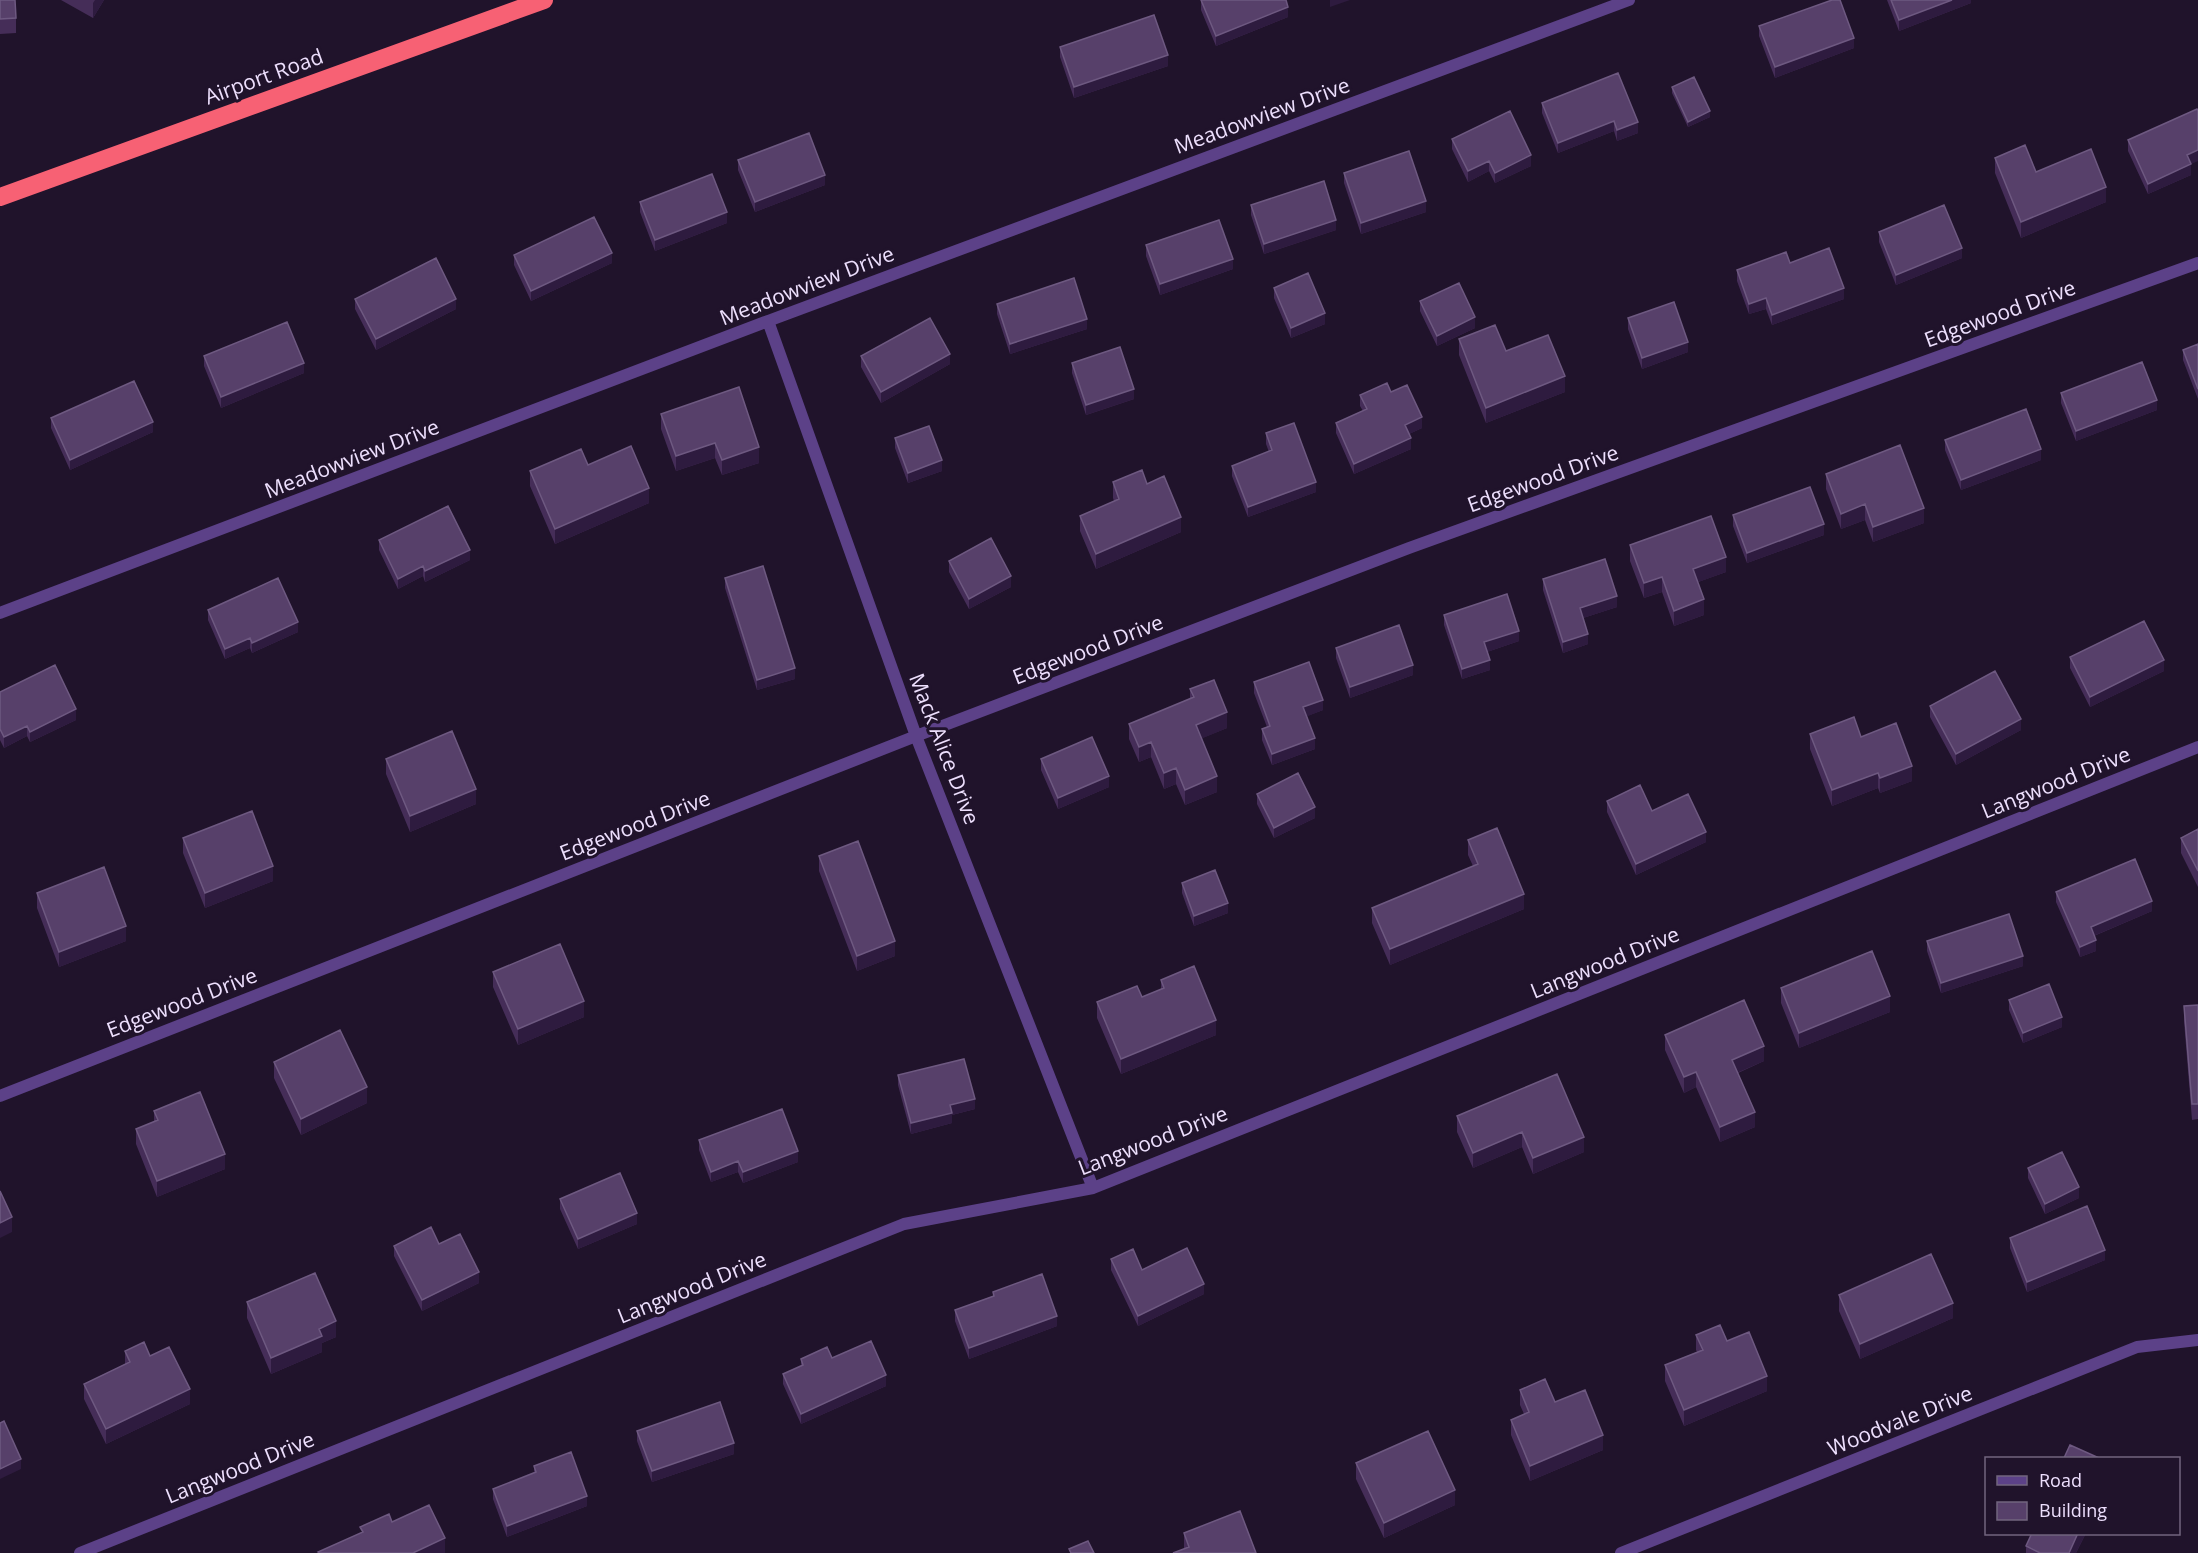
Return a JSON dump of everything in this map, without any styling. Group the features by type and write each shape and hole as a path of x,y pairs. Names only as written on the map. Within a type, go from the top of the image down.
{"highway":[{"name":"Airport Road","path":"0,197 544,0"}],"street":[{"name":"Meadowview Drive","path":"0,613 768,321 1629,0"},
{"name":"Edgewood Drive","path":"0,1096 916,736 1409,548 2198,263"},
{"name":"Mack Alice Drive","path":"768,321 916,736 1093,1188"},
{"name":"Langwood Drive","path":"80,1553 904,1224 1093,1188 2198,747"},
{"name":"Woodvale Drive","path":"1621,1553 2137,1347 2198,1340"}],"building":[{"path":"0,0 15,0 16,18 0,19"},
{"path":"1201,0 1286,0 1288,7 1216,36"},
{"path":"1832,0 1840,0 1854,38 1775,67 1759,26"},
{"path":"1891,0 1952,0 1899,20"},
{"path":"1154,15 1168,55 1074,87 1060,47"},
{"path":"1618,73 1638,122 1617,130 1614,121 1558,143 1542,103"},
{"path":"1694,77 1710,111 1688,122 1672,87"},
{"path":"2197,109 2198,150 2187,155 2191,164 2148,184 2128,140"},
{"path":"1510,111 1531,155 1495,173 1489,161 1468,171 1452,139"},
{"path":"809,133 825,175 755,202 738,160"},
{"path":"2025,145 2036,172 2091,149 2106,187 2021,222 1995,158"},
{"path":"1409,151 1426,201 1361,223 1344,173"},
{"path":"712,174 727,212 655,240 640,202"},
{"path":"1324,181 1336,220 1264,244 1251,205"},
{"path":"1944,205 1962,248 1896,275 1879,232"},
{"path":"594,217 612,253 531,291 514,255"},
{"path":"1219,220 1233,259 1160,284 1146,245"},
{"path":"1829,248 1844,288 1772,315 1766,298 1749,304 1737,270 1786,252 1790,263"},
{"path":"436,258 456,299 376,339 355,299"},
{"path":"1308,273 1325,313 1291,328 1274,288"},
{"path":"1074,278 1087,319 1010,344 997,304"},
{"path":"1459,283 1475,317 1437,336 1420,301"},
{"path":"1674,302 1688,342 1642,358 1628,318"},
{"path":"930,318 950,354 881,392 861,356"},
{"path":"287,322 304,363 221,397 204,356"},
{"path":"1495,325 1506,351 1548,335 1565,376 1486,408 1459,339"},
{"path":"2198,344 2198,389 2183,350"},
{"path":"1120,347 1134,389 1086,405 1072,363"},
{"path":"2142,362 2157,400 2076,431 2061,393"},
{"path":"134,381 153,422 70,460 51,418"},
{"path":"1387,383 1391,392 1407,385 1422,417 1405,425 1411,438 1354,464 1336,423 1367,409 1360,395"},
{"path":"739,387 759,447 722,460 715,443 676,456 661,414"},
{"path":"2026,409 2041,449 1961,480 1945,440"},
{"path":"1294,423 1316,482 1248,507 1232,466 1272,450 1266,433"},
{"path":"929,426 942,460 908,473 895,438"},
{"path":"1900,445 1924,508 1873,527 1865,504 1841,514 1826,474"},
{"path":"631,446 649,488 555,529 530,471 581,449 588,465"},
{"path":"1142,470 1147,484 1164,476 1181,517 1096,554 1080,516 1119,499 1113,482"},
{"path":"1810,487 1824,524 1747,553 1733,515"},
{"path":"448,506 470,550 425,571 423,566 398,579 379,540"},
{"path":"1711,516 1726,557 1693,569 1704,599 1674,611 1662,577 1644,583 1630,545"},
{"path":"991,538 1011,576 969,599 949,561"},
{"path":"1605,559 1617,596 1580,608 1588,634 1563,642 1543,579"},
{"path":"763,566 795,668 757,680 725,578"},
{"path":"278,578 298,622 252,643 250,638 225,649 208,610"},
{"path":"1507,594 1519,631 1484,642 1490,660 1462,669 1444,615"},
{"path":"2144,621 2164,660 2090,697 2070,657"},
{"path":"1399,625 1413,665 1350,687 1336,648"},
{"path":"1309,662 1323,700 1303,707 1315,738 1272,754 1262,729 1270,726 1254,682"},
{"path":"55,665 76,709 30,732 27,726 4,737 0,729 0,692"},
{"path":"1995,671 2021,719 1956,754 1930,706"},
{"path":"1214,680 1227,712 1196,725 1217,776 1185,790 1176,768 1164,773 1151,742 1139,747 1129,724 1194,697 1190,689"},
{"path":"1854,717 1861,737 1896,723 1912,766 1880,778 1878,773 1832,790 1810,734"},
{"path":"452,731 476,789 410,816 386,759"},
{"path":"1092,737 1109,776 1058,798 1041,759"},
{"path":"1298,773 1315,807 1274,828 1257,794"},
{"path":"1640,785 1652,811 1688,794 1706,832 1636,864 1607,801"},
{"path":"252,811 273,866 205,893 183,838"},
{"path":"1497,828 1524,894 1390,949 1372,908 1478,864 1468,840"},
{"path":"2198,829 2198,871 2181,838"},
{"path":"858,841 895,941 857,956 819,856"},
{"path":"2135,859 2152,901 2091,927 2096,940 2080,947 2056,892"},
{"path":"104,867 126,926 59,952 37,893"},
{"path":"1215,870 1228,903 1194,916 1182,883"},
{"path":"2009,914 2023,956 1941,983 1927,941"},
{"path":"560,944 584,1001 518,1029 493,972"},
{"path":"1872,951 1890,996 1799,1033 1781,988"},
{"path":"1194,966 1216,1020 1121,1059 1097,1002 1137,986 1142,997 1164,988 1161,980"},
{"path":"2049,984 2062,1017 2023,1033 2009,1000"},
{"path":"1744,1000 1764,1046 1732,1060 1755,1112 1720,1127 1696,1072 1684,1077 1665,1035"},
{"path":"2198,1005 2198,1104 2192,1104 2184,1006"},
{"path":"340,1030 367,1087 301,1119 274,1062"},
{"path":"964,1059 975,1099 950,1105 952,1113 911,1123 898,1075"},
{"path":"1557,1074 1584,1137 1533,1158 1522,1132 1473,1153 1457,1116"},
{"path":"200,1092 225,1154 157,1181 136,1129 158,1120 154,1111"},
{"path":"782,1109 798,1151 743,1172 738,1161 711,1172 699,1140"},
{"path":"2062,1152 2079,1187 2045,1204 2028,1168"},
{"path":"620,1173 637,1213 578,1239 560,1199"},
{"path":"0,1191 12,1217 0,1223"},
{"path":"2087,1206 2105,1250 2027,1282 2010,1238"},
{"path":"431,1227 439,1244 460,1234 479,1272 422,1300 394,1246"},
{"path":"1187,1248 1204,1284 1138,1316 1111,1259 1133,1249 1142,1270"},
{"path":"1931,1254 1953,1303 1860,1344 1839,1295"},
{"path":"315,1273 336,1321 319,1329 322,1336 271,1358 247,1302"},
{"path":"1042,1274 1057,1316 969,1348 955,1310 994,1296 993,1292"},
{"path":"1720,1325 1727,1341 1749,1332 1767,1376 1684,1410 1665,1365 1703,1350 1696,1335"},
{"path":"871,1341 886,1375 801,1414 783,1374 803,1365 801,1359 827,1347 832,1358"},
{"path":"144,1342 150,1356 169,1347 190,1389 106,1429 84,1384 130,1362 125,1351"},
{"path":"1545,1379 1555,1402 1585,1390 1603,1435 1530,1466 1511,1420 1529,1412 1520,1390"},
{"path":"720,1402 734,1443 652,1471 637,1431"},
{"path":"4,1421 21,1459 0,1469 0,1423"},
{"path":"1428,1431 1455,1490 1384,1523 1356,1463"},
{"path":"2070,1445 2097,1457 2064,1457"},
{"path":"571,1452 587,1496 507,1526 493,1489 536,1472 534,1466"},
{"path":"429,1505 445,1538 413,1553 318,1552 363,1532 360,1527 389,1514 392,1522"},
{"path":"1240,1511 1256,1553 1173,1553 1189,1547 1184,1533"},
{"path":"2031,1535 2077,1535 2069,1553 2040,1553 2026,1546"},
{"path":"1088,1541 1094,1553 1071,1553 1069,1549"}]}
